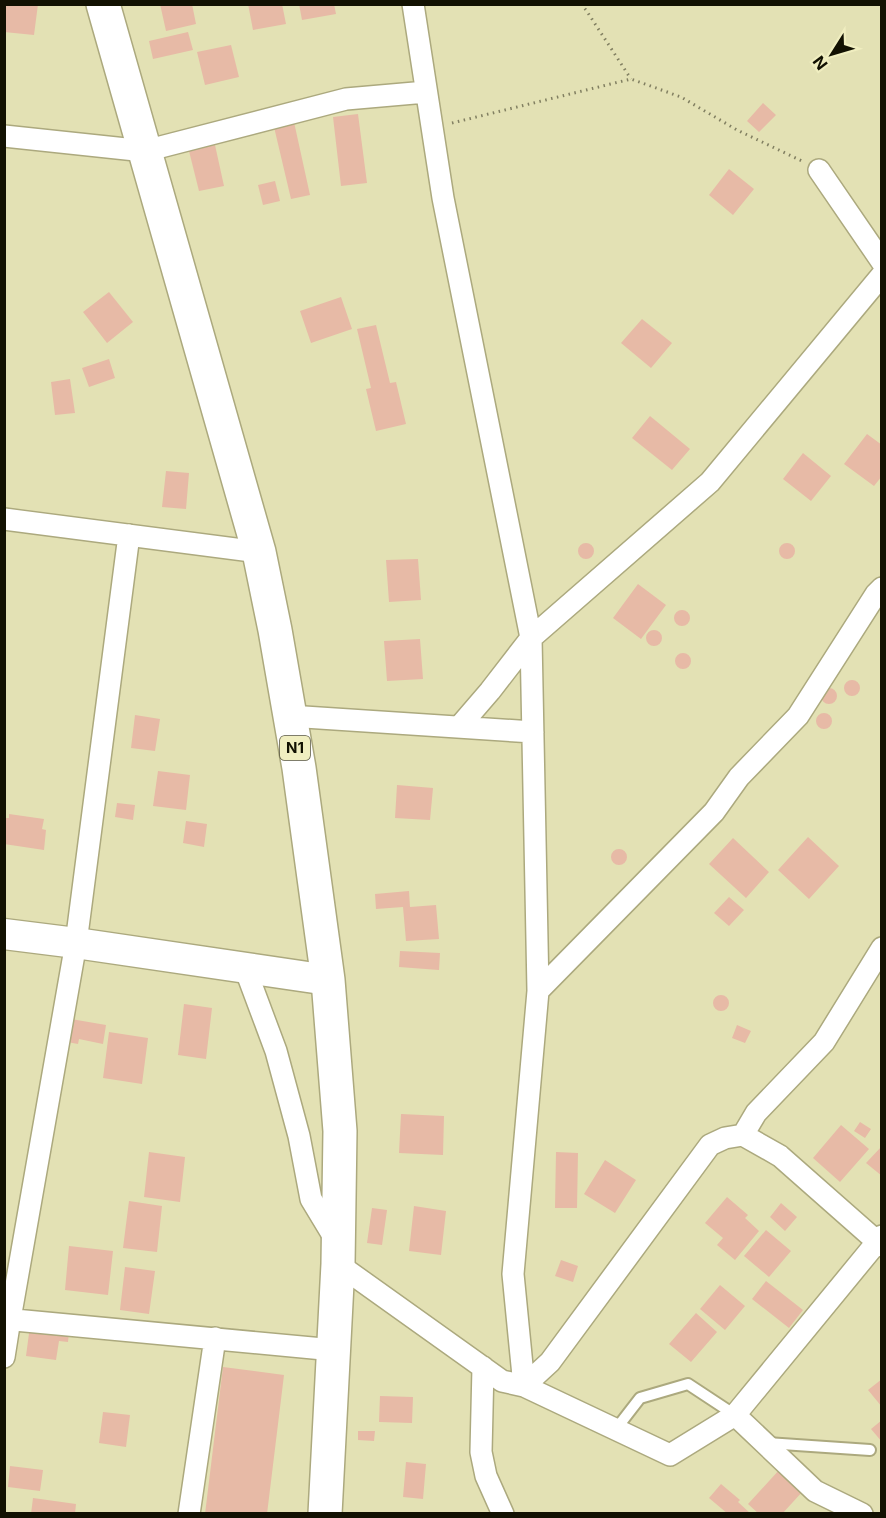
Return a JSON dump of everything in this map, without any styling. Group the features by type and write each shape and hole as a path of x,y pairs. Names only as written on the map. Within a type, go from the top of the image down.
{"highway":[{"name":"N1","path":"103,4 259,552 299,768 328,980 340,1131 338,1254 325,1514"}],"street":[{"path":"413,4 443,198 531,638 538,991 513,1274 524,1386"},
{"path":"4,136 145,151 346,99 426,92"},
{"path":"819,170 882,262"},
{"path":"459,727 531,638 710,482 882,275"},
{"path":"4,519 259,552"},
{"path":"4,1357 7,1319 76,943 129,535"},
{"path":"538,991 714,812 739,777 798,716 882,588"},
{"path":"289,716 533,732"},
{"path":"4,934 328,980"},
{"path":"743,1135 756,1113 824,1042 882,948"},
{"path":"245,968 276,1051 299,1136 311,1199 338,1254 502,1381 524,1386 670,1455 735,1415 880,1241 780,1156 743,1135 725,1138 710,1145 550,1362 524,1386"},
{"path":"7,1319 334,1350"},
{"path":"189,1514 215,1338"},
{"path":"483,1367 481,1452 486,1476 503,1514"},
{"path":"735,1415 816,1491 862,1514"}],"lane":[{"path":"616,1429 640,1398 688,1383 735,1415"},
{"path":"764,1443 870,1450"}],"path":[{"path":"581,4 631,79"},
{"path":"432,128 631,79 681,97 737,130 819,170"}],"building":[{"path":"4,4 38,4 34,35 4,32"},
{"path":"160,4 192,4 196,24 166,31"},
{"path":"248,4 282,4 286,24 253,30"},
{"path":"299,4 334,4 336,14 302,20"},
{"path":"188,32 193,50 153,59 149,41"},
{"path":"231,45 239,77 205,85 197,52"},
{"path":"763,103 776,115 759,132 747,121"},
{"path":"358,114 367,183 341,186 333,117"},
{"path":"294,122 310,195 291,199 274,127"},
{"path":"215,145 224,186 199,191 189,151"},
{"path":"729,169 754,189 733,215 709,195"},
{"path":"275,181 280,201 263,205 258,185"},
{"path":"109,292 133,322 107,343 83,312"},
{"path":"341,297 352,329 311,343 300,311"},
{"path":"642,319 672,343 651,368 621,343"},
{"path":"376,325 390,383 396,382 406,424 376,431 366,389 371,388 357,329"},
{"path":"109,359 115,378 89,387 82,368"},
{"path":"70,379 75,413 55,415 51,382"},
{"path":"650,416 690,449 672,470 632,438"},
{"path":"867,434 882,445 882,476 874,486 844,464"},
{"path":"803,453 831,476 811,501 783,479"},
{"path":"166,471 189,473 186,509 162,507"},
{"path":"586,543 592,545 594,551 592,557 586,559 580,557 578,551 580,545"},
{"path":"787,543 793,545 795,551 793,557 787,559 781,557 779,551 781,545"},
{"path":"418,559 421,600 389,602 386,560"},
{"path":"638,584 666,605 641,639 613,618"},
{"path":"682,610 688,612 690,618 688,624 682,626 676,624 674,618 676,612"},
{"path":"654,630 660,632 662,638 660,644 654,646 648,644 646,638 648,632"},
{"path":"420,639 423,679 387,681 384,641"},
{"path":"683,653 689,655 691,661 689,667 683,669 677,667 675,661 677,655"},
{"path":"852,680 858,682 860,688 858,694 852,696 846,694 844,688 846,682"},
{"path":"829,688 835,690 837,696 835,702 829,704 823,702 821,696 823,690"},
{"path":"824,713 830,715 832,721 830,727 824,729 818,727 816,721 818,715"},
{"path":"135,715 160,719 155,751 131,748"},
{"path":"158,771 190,775 186,810 153,806"},
{"path":"397,785 433,788 430,820 395,818"},
{"path":"117,803 135,805 133,820 115,817"},
{"path":"9,814 44,819 42,829 46,830 44,850 4,844 4,818 9,818"},
{"path":"186,821 207,824 204,847 183,843"},
{"path":"808,837 839,866 809,899 778,870"},
{"path":"733,838 769,872 746,898 709,864"},
{"path":"619,849 625,851 627,857 625,863 619,865 613,863 611,857 613,851"},
{"path":"409,891 410,907 436,905 439,939 406,941 403,907 376,909 375,894"},
{"path":"729,897 744,910 729,926 714,913"},
{"path":"400,951 440,953 439,970 399,967"},
{"path":"721,995 727,997 729,1003 727,1009 721,1011 715,1009 713,1003 715,997"},
{"path":"184,1004 212,1008 206,1059 178,1055"},
{"path":"71,1019 106,1025 103,1044 79,1039 78,1044 67,1042"},
{"path":"737,1025 751,1031 745,1043 732,1038"},
{"path":"109,1032 148,1038 142,1084 103,1078"},
{"path":"401,1114 444,1116 443,1155 399,1153"},
{"path":"860,1122 871,1129 865,1138 854,1131"},
{"path":"841,1125 869,1149 840,1182 813,1158"},
{"path":"882,1146 882,1176 866,1163"},
{"path":"149,1152 185,1157 180,1202 144,1197"},
{"path":"556,1152 578,1153 577,1208 555,1208"},
{"path":"605,1160 636,1180 615,1213 584,1194"},
{"path":"727,1197 748,1215 745,1218 759,1231 735,1260 717,1245 723,1238 705,1223"},
{"path":"129,1201 162,1206 157,1252 123,1248"},
{"path":"781,1203 797,1217 785,1231 770,1217"},
{"path":"414,1206 446,1211 441,1255 409,1251"},
{"path":"372,1208 387,1210 382,1245 367,1243"},
{"path":"766,1230 791,1251 769,1277 744,1256"},
{"path":"69,1246 113,1251 108,1295 65,1290"},
{"path":"561,1260 578,1266 573,1282 555,1276"},
{"path":"125,1267 155,1271 149,1314 120,1310"},
{"path":"766,1281 803,1310 789,1328 752,1299"},
{"path":"720,1285 745,1306 725,1330 700,1309"},
{"path":"696,1313 717,1332 691,1362 669,1344"},
{"path":"30,1326 69,1332 68,1342 59,1341 56,1360 26,1356"},
{"path":"223,1367 284,1375 267,1514 205,1514"},
{"path":"882,1379 882,1407 868,1390"},
{"path":"380,1396 413,1397 412,1423 379,1422"},
{"path":"103,1412 130,1415 126,1447 99,1443"},
{"path":"882,1420 882,1442 871,1429"},
{"path":"358,1431 375,1431 374,1441 358,1440"},
{"path":"406,1462 426,1464 423,1499 403,1497"},
{"path":"10,1466 43,1470 40,1491 8,1487"},
{"path":"780,1469 803,1491 782,1514 759,1514 748,1504"},
{"path":"721,1484 740,1500 738,1502 751,1514 728,1514 709,1498"},
{"path":"33,1498 76,1504 75,1514 31,1514"}]}
